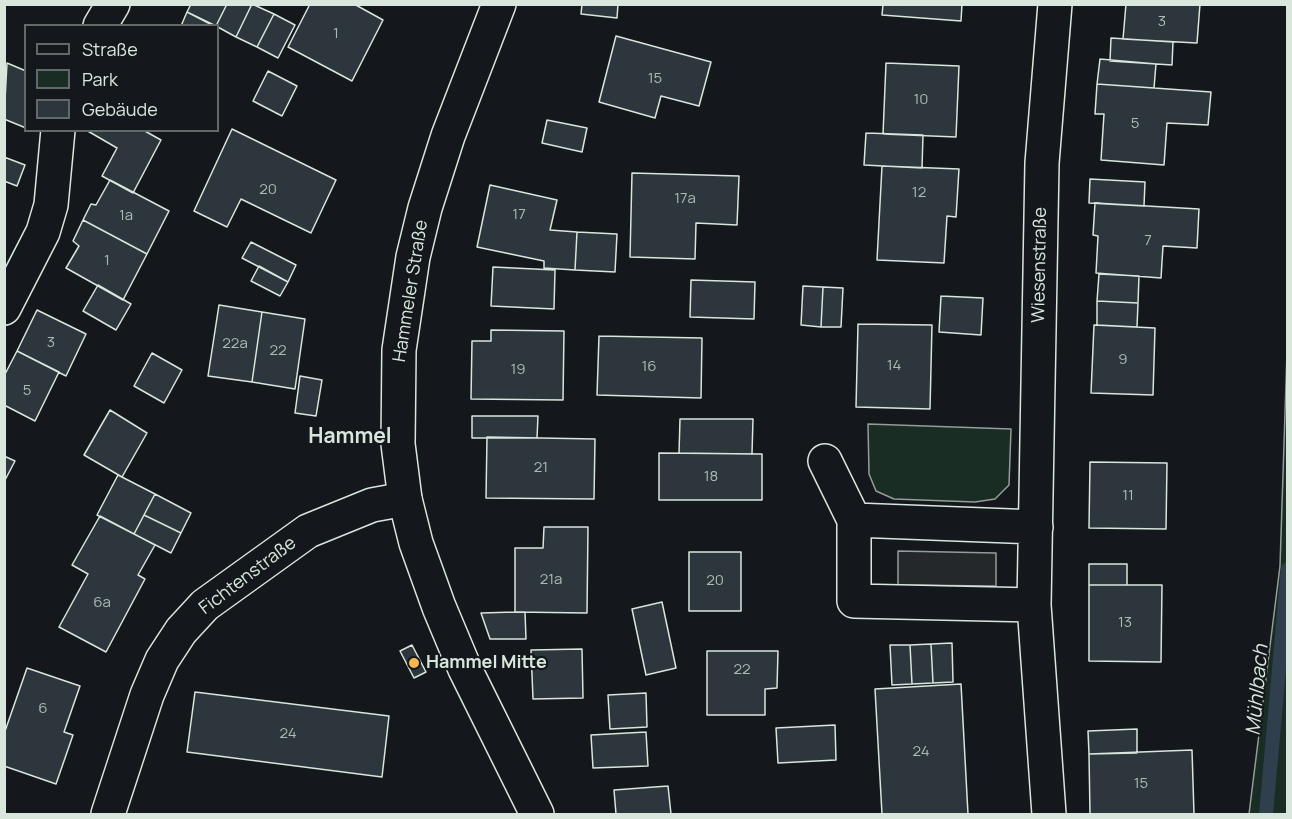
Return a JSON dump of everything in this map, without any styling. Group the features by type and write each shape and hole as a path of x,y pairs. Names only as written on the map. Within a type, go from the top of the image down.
{"street":[{"path":"101,24 113,4"},
{"name":"Hammeler Straße","path":"499,4 448,136 424,208 412,257 399,350 398,444 405,499 416,543 465,669 537,814"},
{"name":"Wiesenstraße","path":"1049,814 1034,605 1042,163 1055,4"},
{"path":"4,308 43,232 51,205 58,132"},
{"path":"825,461 854,520 854,601 1034,605"},
{"name":"Fichtenstraße","path":"108,814 147,695 162,660 181,631 205,605 308,531 372,505 405,499"},
{"path":"854,520 1036,526"}],"green space":[{"path":"1287,352 1287,814 1249,814 1280,566"},
{"path":"868,424 1011,429 1009,485 995,499 975,502 894,499 876,491 869,474"}],"shaded area":[{"path":"898,551 996,553 996,586 898,585"}],"building":[{"path":"191,4 227,4 217,24 212,24 187,12"},
{"path":"227,4 252,4 236,37 219,28 217,24"},
{"path":"252,4 274,14 257,47 236,37"},
{"path":"310,4 354,4 383,20 352,81 288,47"},
{"path":"582,4 618,4 617,18 581,14"},
{"path":"883,4 962,4 961,21 882,15"},
{"path":"1126,4 1200,4 1197,43 1123,39"},
{"path":"187,12 210,24 182,24"},
{"path":"274,14 295,25 278,58 257,47"},
{"path":"616,36 711,62 699,106 661,96 655,118 599,102"},
{"path":"1111,38 1173,42 1172,65 1110,61"},
{"path":"1100,59 1156,64 1154,88 1097,84"},
{"path":"7,63 24,70 24,127 4,119"},
{"path":"886,63 959,66 956,137 883,134"},
{"path":"268,71 297,86 282,116 253,101"},
{"path":"1097,84 1211,92 1208,125 1167,123 1164,165 1101,160 1104,114 1095,114"},
{"path":"547,120 587,128 582,152 542,143"},
{"path":"232,129 336,180 311,233 241,199 227,227 194,211"},
{"path":"89,132 147,132 161,140 133,193 102,176 117,148"},
{"path":"866,133 923,135 922,168 864,165"},
{"path":"4,157 25,165 17,186 4,181"},
{"path":"882,166 959,169 956,217 947,216 944,263 877,260"},
{"path":"632,173 739,176 737,225 696,223 695,259 630,257"},
{"path":"1090,179 1145,182 1144,206 1089,203"},
{"path":"110,180 169,211 147,254 83,220 91,204 96,205"},
{"path":"490,185 557,200 550,230 577,232 575,270 544,268 544,261 477,247"},
{"path":"1095,203 1199,209 1197,248 1163,246 1161,278 1096,273 1098,236 1093,235"},
{"path":"83,220 147,254 123,300 66,268 79,246 73,241"},
{"path":"577,232 617,234 615,272 575,270"},
{"path":"251,242 296,265 288,282 242,258"},
{"path":"259,266 288,282 280,296 251,281"},
{"path":"493,267 555,270 554,309 491,306"},
{"path":"1099,274 1139,276 1138,303 1097,301"},
{"path":"691,280 755,282 754,319 690,317"},
{"path":"98,285 131,304 116,330 83,311"},
{"path":"803,286 823,287 821,327 801,325"},
{"path":"823,287 843,288 841,327 821,327"},
{"path":"941,296 983,298 981,335 939,332"},
{"path":"1097,301 1138,303 1137,327 1097,325"},
{"path":"219,305 262,312 252,382 208,376"},
{"path":"37,310 86,334 66,376 17,351"},
{"path":"262,312 305,319 295,389 252,382"},
{"path":"858,324 932,325 930,409 856,407"},
{"path":"1094,325 1155,328 1153,395 1091,393"},
{"path":"491,330 564,331 563,400 471,399 472,341 491,341"},
{"path":"599,336 702,338 701,398 597,395"},
{"path":"17,351 59,372 35,421 4,405 4,376"},
{"path":"152,353 182,370 164,403 134,386"},
{"path":"300,376 322,380 316,416 295,413"},
{"path":"110,410 147,433 122,477 84,455"},
{"path":"472,416 538,416 537,438 472,438"},
{"path":"680,419 753,419 752,454 679,453"},
{"path":"487,437 595,439 594,499 486,498"},
{"path":"659,453 762,454 762,500 659,500"},
{"path":"4,456 15,461 4,482"},
{"path":"1090,462 1167,463 1166,529 1089,528"},
{"path":"118,475 155,494 134,534 97,515"},
{"path":"155,494 191,513 181,533 144,515"},
{"path":"144,515 181,533 171,553 134,534"},
{"path":"100,516 155,545 138,575 145,579 106,652 59,627 88,574 72,565"},
{"path":"544,527 588,527 587,613 515,612 515,548 543,548"},
{"path":"689,552 741,552 741,611 689,611"},
{"path":"1089,564 1127,564 1127,585 1089,585"},
{"path":"1089,585 1162,585 1161,662 1089,661"},
{"path":"662,602 676,668 646,675 632,609"},
{"path":"525,612 526,639 490,639 481,613"},
{"path":"952,643 953,682 933,683 931,644"},
{"path":"931,644 933,683 912,684 910,645"},
{"path":"412,645 426,672 414,678 400,651"},
{"path":"890,645 910,645 912,684 892,685"},
{"path":"582,649 583,698 533,699 531,650"},
{"path":"707,651 778,651 777,688 765,689 765,715 707,715"},
{"path":"27,668 80,686 64,732 73,735 56,784 4,766 4,734"},
{"path":"961,684 968,814 882,814 875,689"},
{"path":"195,692 389,716 382,777 187,752"},
{"path":"646,693 647,727 610,729 608,695"},
{"path":"835,725 836,760 778,763 776,728"},
{"path":"1137,729 1137,753 1089,754 1088,731"},
{"path":"646,732 648,766 593,768 591,735"},
{"path":"1192,750 1194,814 1090,814 1089,754"},
{"path":"668,786 671,814 616,814 614,790"}],"waterway":[{"name":"Mühlbach","path":"1266,814 1288,569"}],"place":[{"name":"Hammel Mitte","path":"414,663"}],"district":[{"name":"Hammel","path":"350,437"}]}
